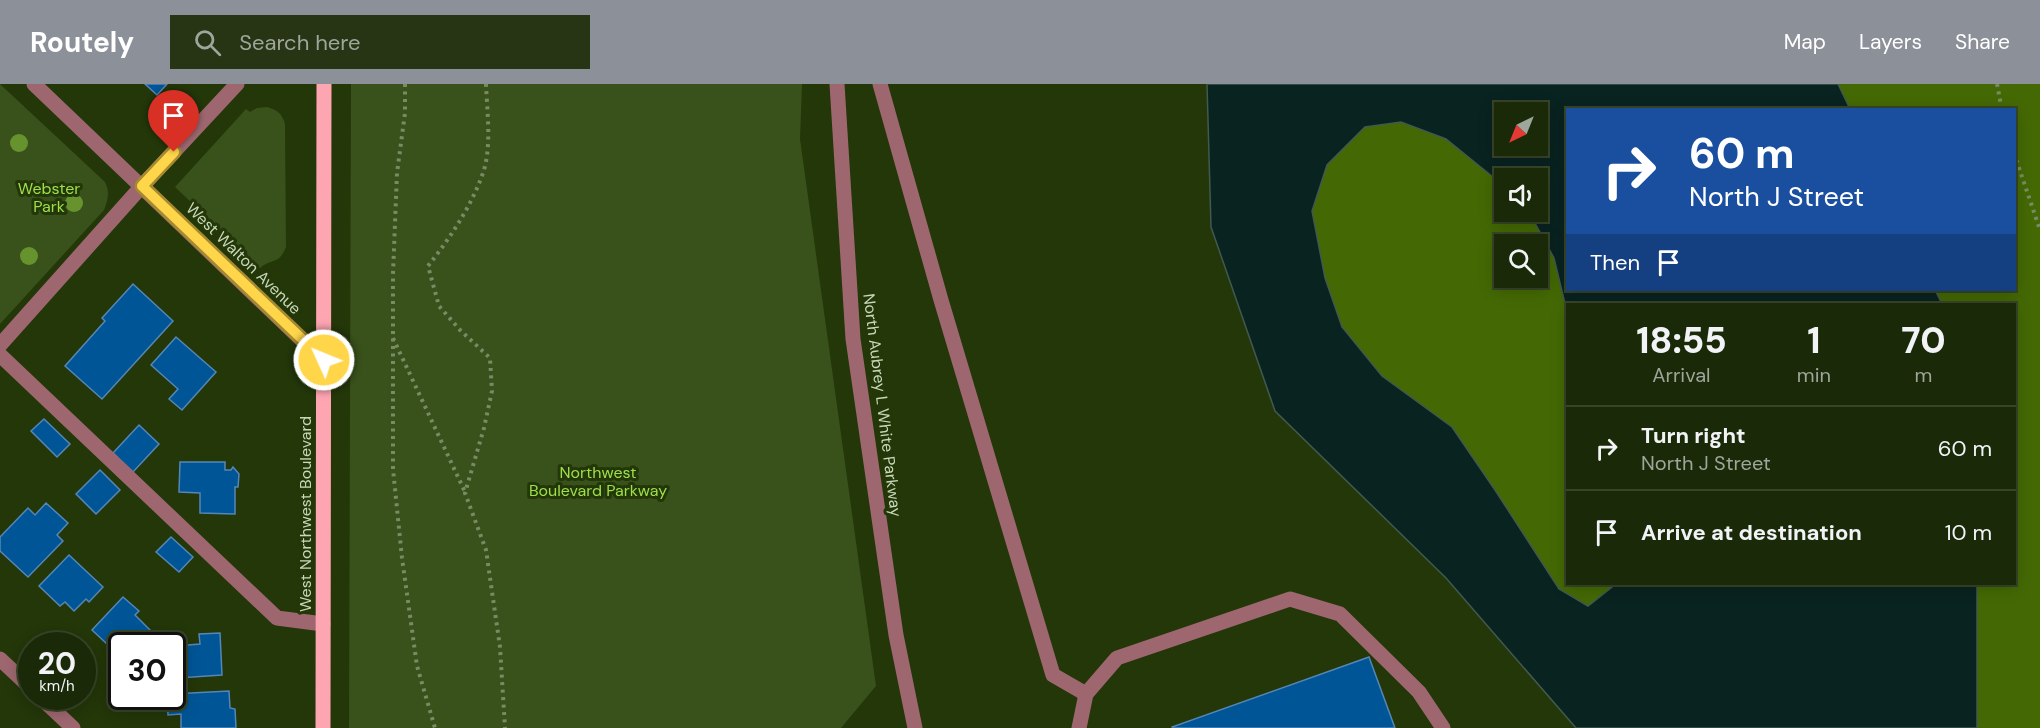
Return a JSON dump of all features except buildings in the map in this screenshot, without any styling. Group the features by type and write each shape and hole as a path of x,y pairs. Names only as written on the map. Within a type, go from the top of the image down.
{"main road":[{"name":"West Northwest Boulevard","path":"323,728 324,84"}],"street":[{"name":"West Walton Avenue","path":"34,84 324,360"},
{"path":"0,345 237,84"},
{"name":"North Aubrey L White Parkway","path":"837,84 853,339 896,635 915,728"},
{"path":"880,84 947,322 1053,675 1086,694"},
{"path":"0,355 277,618 323,624"},
{"path":"1079,728 1086,694 1117,658 1290,599 1340,614 1419,692 1443,728"},
{"path":"0,658 18,675"},
{"path":"54,710 73,728"}],"path":[{"path":"405,84 405,113 398,173 394,252 393,469 402,558 417,666 435,728"},
{"path":"465,493 492,391 490,358 460,330 440,306 428,266 465,212 483,172 488,135 486,84"},
{"path":"1997,84 2002,108"},
{"path":"2016,159 2040,230"},
{"path":"393,337 465,493 486,550 500,647 506,728"}],"green space":[{"name":"Webster Park","path":"0,84 105,182 108,193 104,210 0,324"},
{"name":"Northwest Boulevard Parkway","path":"351,84 802,84 800,139 876,686 841,728 349,728"},
{"path":"1838,84 2040,84 2040,728 1977,728 1977,585 2016,585 2016,303 1942,303 1936,291 2016,291 2016,108 1850,108"},
{"path":"267,107 279,112 285,124 286,247 278,259 260,268 175,187 246,109 250,112 257,108"},
{"path":"1401,122 1446,139 1494,178 1494,222 1534,222 1541,234 1494,234 1494,288 1548,288 1548,247 1554,258 1566,308 1566,585 1615,585 1589,606 1559,589 1452,427 1382,376 1342,327 1325,278 1312,211 1327,165 1365,126"}],"water":[{"path":"1207,84 1838,84 1850,108 1566,108 1566,291 1936,291 1942,303 1566,303 1566,308 1554,258 1548,247 1548,234 1541,234 1534,222 1548,222 1548,168 1494,168 1494,178 1446,139 1401,122 1365,127 1327,165 1312,211 1325,278 1342,327 1382,376 1452,427 1559,589 1588,606 1615,585 1977,585 1977,728 1576,728 1446,578 1275,411 1211,227"}],"route":[{"path":"174,152 142,186 324,360"}]}
